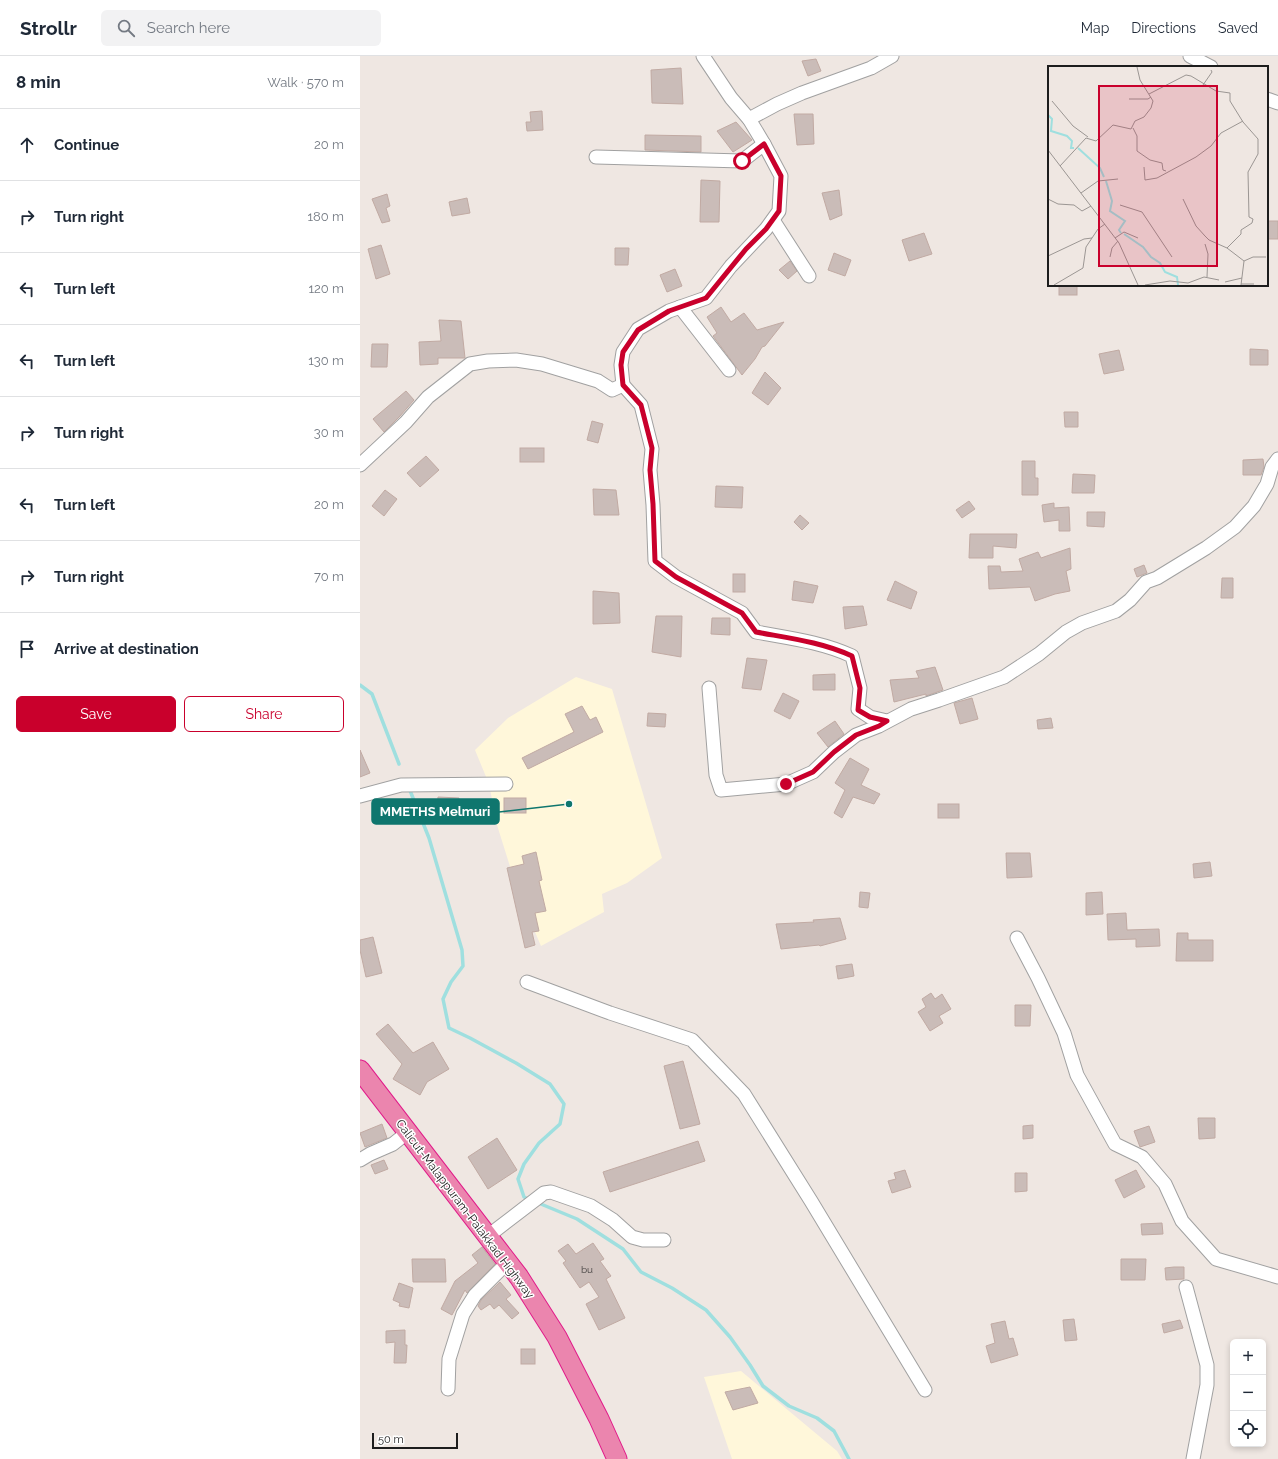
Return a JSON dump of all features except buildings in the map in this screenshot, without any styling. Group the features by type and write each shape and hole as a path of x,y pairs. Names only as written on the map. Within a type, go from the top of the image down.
{"highway":[{"name":"Calicut-Malappuram-Palakkad Highway","path":"360,1070 408,1132 494,1231 508,1262 557,1337 617,1459"}],"street":[{"path":"703,56 731,98 749,119 781,176 779,211 766,229 731,266 706,298 669,311 638,330 623,352 621,365 623,385 641,405 652,448 650,470 655,561 676,577 742,613 756,632 818,644 839,650 852,656 860,688 858,710 870,717 887,721"},
{"path":"749,119 802,93 871,68 892,56"},
{"path":"1190,56 1209,66"},
{"path":"1268,99 1278,103"},
{"path":"596,157 742,161 764,144"},
{"path":"773,220 809,276"},
{"path":"680,307 729,370"},
{"path":"360,465 402,426 428,397 470,364 488,361 516,360 542,364 598,381 612,390 623,385"},
{"path":"709,688 716,775 721,790 786,784 813,772 834,752 856,735 879,726 912,708 939,700 1004,676 1039,654 1066,632 1098,617 1116,611 1130,600 1146,582 1158,578 1206,548 1235,527 1254,506 1267,484 1272,467 1278,459"},
{"path":"360,796 401,785 506,784"},
{"path":"1016,938 1038,978 1064,1033 1077,1075 1115,1144 1142,1157 1165,1184 1182,1221 1216,1259 1278,1277"},
{"path":"527,982 610,1013 692,1040 744,1094 811,1201 925,1390"},
{"path":"360,1160 393,1144 408,1132"},
{"path":"494,1231 544,1193 551,1192 591,1206 613,1220 632,1236 643,1240 664,1240"},
{"path":"448,1389 449,1359 463,1314 475,1295 508,1262"},
{"path":"1186,1287 1207,1365 1207,1385 1193,1459"}],"shaded area":[{"path":"576,677 612,689 662,858 627,883 602,894 604,912 541,946 518,892 497,825 489,784 475,750 508,718"},
{"path":"741,1371 837,1451 842,1459 732,1459 704,1377"}],"waterway":[{"path":"360,685 372,694 399,764"},
{"path":"409,788 429,838 462,950 463,966 451,982 443,999 449,1028 516,1063 550,1084 564,1104 560,1124 539,1143 524,1164 518,1179 524,1197 530,1200"},
{"path":"536,1202 577,1219 623,1249 641,1272 672,1288 706,1310 730,1337 763,1386 789,1406 817,1418 834,1431 849,1459"}],"place":[{"name":"MMETHS Melmuri","path":"569,804"}],"route":[{"path":"742,161 764,144 781,176 779,211 766,229 731,266 706,298 669,311 638,330 623,352 621,365 623,385 641,405 652,448 650,470 655,561 676,577 742,613 756,632 818,644 839,650 852,656 860,688 858,710 870,717 887,721 879,726 856,735 834,752 813,772 786,784"}]}
